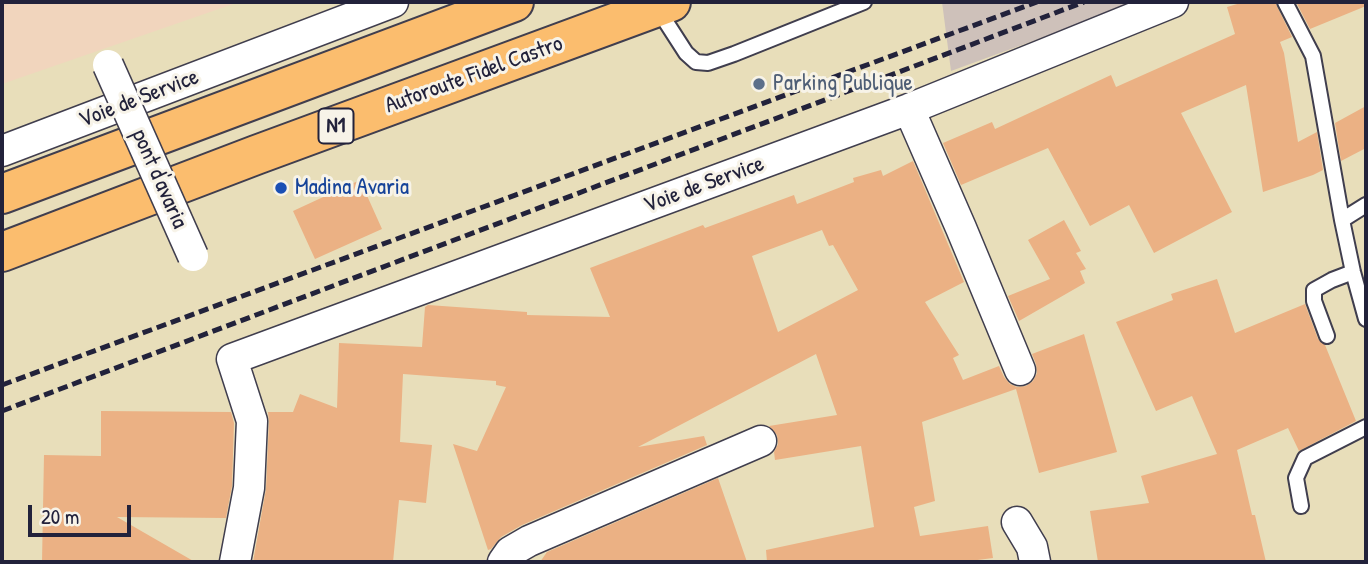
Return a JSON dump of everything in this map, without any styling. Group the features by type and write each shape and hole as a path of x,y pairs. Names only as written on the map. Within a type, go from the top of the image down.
{"highway":[{"name":"N1","path":"2,194 514,2"},
{"name":"Autoroute Fidel Castro","path":"2,252 664,4"}],"street":[{"name":"Voie de Service","path":"2,152 393,2"},
{"name":"Voie de Service","path":"235,562 248,488 251,421 232,359 909,108 1173,2"},
{"name":"pont d'avaria","path":"108,65 193,256"},
{"path":"909,108 1020,370"},
{"path":"503,562 510,552 529,541 761,441"},
{"path":"1017,522 1032,547 1035,562"}],"lane":[{"path":"664,4 686,53 695,62 708,63 864,2"},
{"path":"1285,2 1313,56 1342,220 1366,319"},
{"path":"1342,220 1366,205"},
{"path":"1327,336 1314,300 1314,290 1353,272"},
{"path":"1301,506 1296,478 1305,458 1366,427"}],"shaded area":[{"path":"2,2 239,2 2,84"},
{"path":"942,2 1139,2 951,71"}],"building":[{"path":"1244,2 1275,2 1292,37 1280,42 1298,142 1317,132 1323,170 1263,192 1246,85 1181,113 1232,212 1154,253 1129,205 1090,226 1048,148 961,185 943,143 992,122 995,129 1111,75 1116,87 1235,34 1227,7"},
{"path":"1296,2 1366,2 1366,6 1310,29"},
{"path":"1366,106 1366,148 1341,161 1335,123"},
{"path":"913,161 964,282 925,302 959,355 953,358 963,380 999,366 1010,384 1017,387 1026,386 1033,381 1037,373 1032,354 1084,334 1117,452 1039,473 1016,389 922,422 935,501 914,507 920,536 988,526 993,558 962,562 767,562 766,550 874,527 861,446 775,460 777,435 769,426 837,415 816,354 638,447 704,436 707,445 522,525 501,537 488,550 453,444 477,451 506,387 496,385 496,381 403,374 400,442 432,445 426,503 399,500 393,562 253,562 266,489 268,412 293,412 300,394 337,408 339,343 422,347 425,307 428,305 527,312 527,315 610,317 590,268 703,225 705,228 794,195 797,204 854,182 853,178 881,170 883,176","holes":["822,230 829,246 833,245 858,290 778,332 752,256"]},
{"path":"360,180 382,229 315,259 293,211"},
{"path":"1064,220 1081,251 1076,253 1086,269 1080,271 1085,283 1019,321 1008,296 1050,279 1028,240"},
{"path":"1217,279 1235,333 1305,304 1356,421 1299,451 1288,428 1237,450 1266,562 1098,562 1090,511 1149,503 1141,476 1217,454 1192,396 1156,411 1116,322 1173,300 1171,294"},
{"path":"101,411 231,412 234,423 232,486 226,518 117,517 195,562 42,562 44,455 101,456"},
{"path":"718,478 747,562 540,562 547,552"}],"railway":[{"path":"2,385 1037,2"},
{"path":"2,411 1084,2"}],"place":[{"name":"Parking Publique","path":"759,84"},
{"name":"Madina Avaria","path":"281,188"}]}
